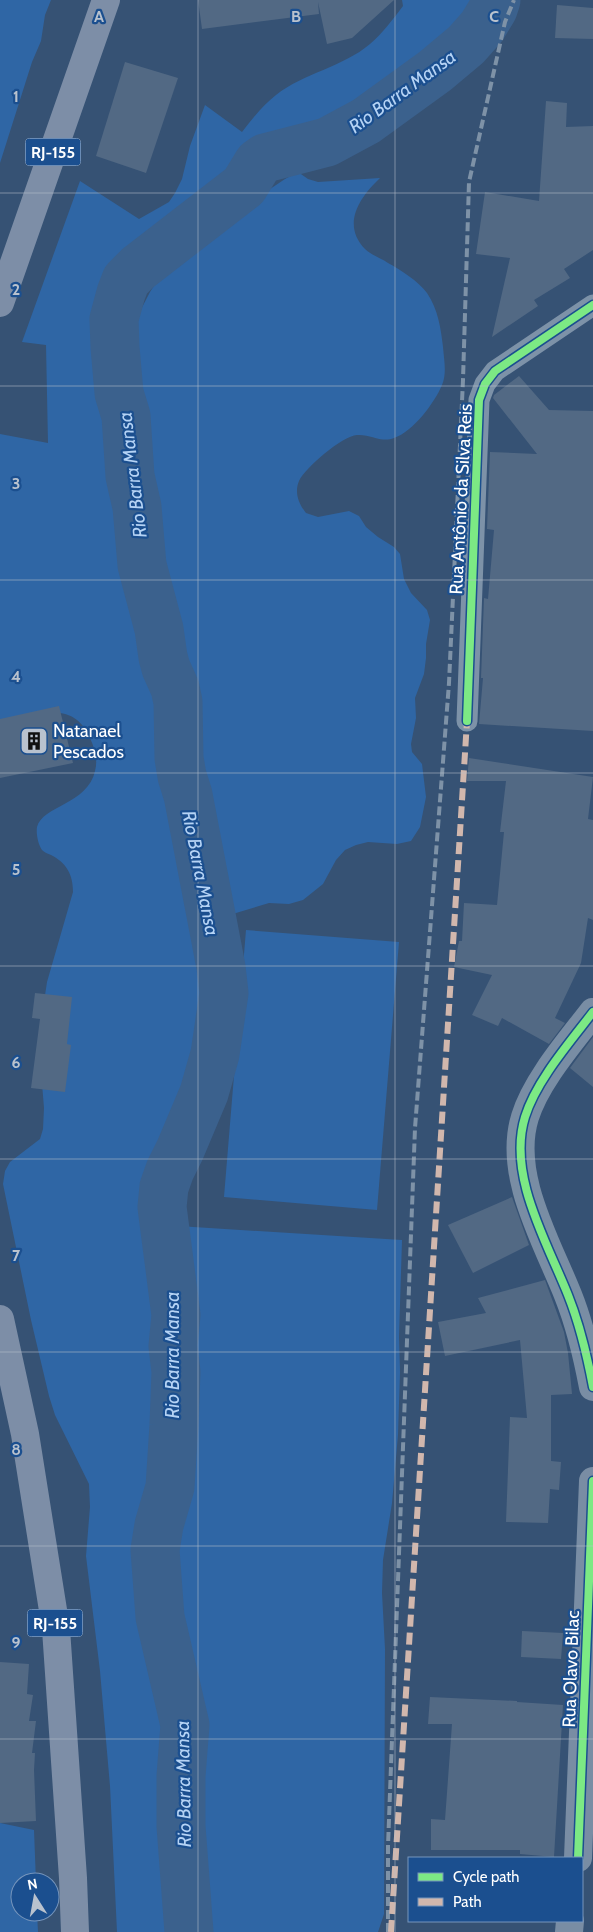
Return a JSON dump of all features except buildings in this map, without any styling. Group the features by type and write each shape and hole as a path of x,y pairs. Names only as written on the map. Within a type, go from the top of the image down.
{"main road":[{"name":"RJ-155","path":"0,303 106,0"},
{"name":"RJ-155","path":"0,1319 25,1434 56,1629 73,1878 74,1932"}],"street":[{"name":"Rua Antônio da Silva Reis","path":"467,721 479,400 485,384 495,371 593,305"},
{"path":"593,1012 564,1049 535,1094 525,1118 520,1156 530,1202 580,1326 593,1387"},
{"name":"Rua Olavo Bilac","path":"583,1857 593,1481"}],"shaded area":[{"path":"0,0 51,0 45,15 41,41 32,62 0,163"},
{"path":"402,0 482,0 471,23 454,43 414,75 378,99 353,114 328,125 305,132 267,137 241,148 243,176 235,186 182,223 119,278 111,294 106,311 107,360 131,552 145,634 156,682 164,704 169,752 204,963 206,998 201,1048 195,1080 183,1110 153,1151 142,1219 142,1240 164,1314 166,1342 166,1412 156,1486 143,1529 143,1543 150,1622 177,1731 169,1757 167,1795 176,1932 117,1932 110,1786 100,1671 86,1556 90,1507 89,1484 55,1415 49,1396 3,1184 5,1171 10,1162 40,1139 43,1129 44,1108 41,1071 44,1002 47,982 73,892 72,880 68,870 57,858 41,848 37,827 47,814 84,791 91,782 96,767 96,759 92,742 82,725 73,717 63,713 39,714 0,724 0,434 48,443 46,345 22,342 80,181 139,219 169,202 175,193 182,179 190,146 205,105 242,132 267,103 287,87 348,59 370,44 384,31 403,6"},
{"path":"298,172 308,179 318,182 380,178 360,202 356,211 354,230 358,240 367,251 404,272 427,293 434,306 440,326 445,371 444,380 434,400 416,423 409,430 394,438 380,439 357,435 342,441 308,468 299,481 297,490 299,502 306,513 318,517 349,511 359,516 366,527 394,547 400,554 404,579 411,593 427,610 430,620 426,658 424,674 415,698 416,718 411,744 412,752 422,764 426,797 420,827 411,841 397,844 368,842 356,845 345,850 336,860 323,884 303,900 289,904 269,903 226,916 192,763 184,696 153,566 149,513 131,379 131,345 135,321 166,267 184,251 243,207"},
{"path":"246,930 399,942 377,1210 224,1197"},
{"path":"178,1226 402,1240 398,1435 392,1503 383,1560 382,1593 385,1649 384,1914 378,1932 205,1932 199,1801 200,1731 196,1678 171,1574 168,1547 183,1495 186,1307"},
{"path":"0,1823 34,1830 36,1872 10,1872 10,1922 38,1922 38,1932 0,1932"}],"waterway":[{"name":"Rio Barra Mansa","path":"189,1932 181,1826 181,1776 185,1725 160,1617 155,1550 159,1525 170,1487 176,1372 173,1346 176,1315 162,1207 164,1187 170,1170 204,1093 215,1054 224,993 221,967 188,795 179,758 178,702 175,688 163,657 159,629 142,565 137,507 130,476 126,416 119,393 114,319 126,280 138,268 244,186 258,163 265,158 327,142 366,121 435,71 466,45 482,27 496,0"}],"railway":[{"path":"388,1932 388,1846 415,1128 449,683 463,380 469,182 505,22 514,0"}],"marked path":[{"path":"391,1932 467,721"}],"cycle path":[{"path":"467,721 479,400 485,384 495,371 593,305"},
{"path":"593,1012 554,1062 537,1090 525,1117 521,1139 521,1162 525,1185 540,1231 576,1318 586,1352 593,1387"},
{"path":"578,1857 593,1481"}],"place":[{"name":"Natanael Pescados","path":"34,741"}]}
